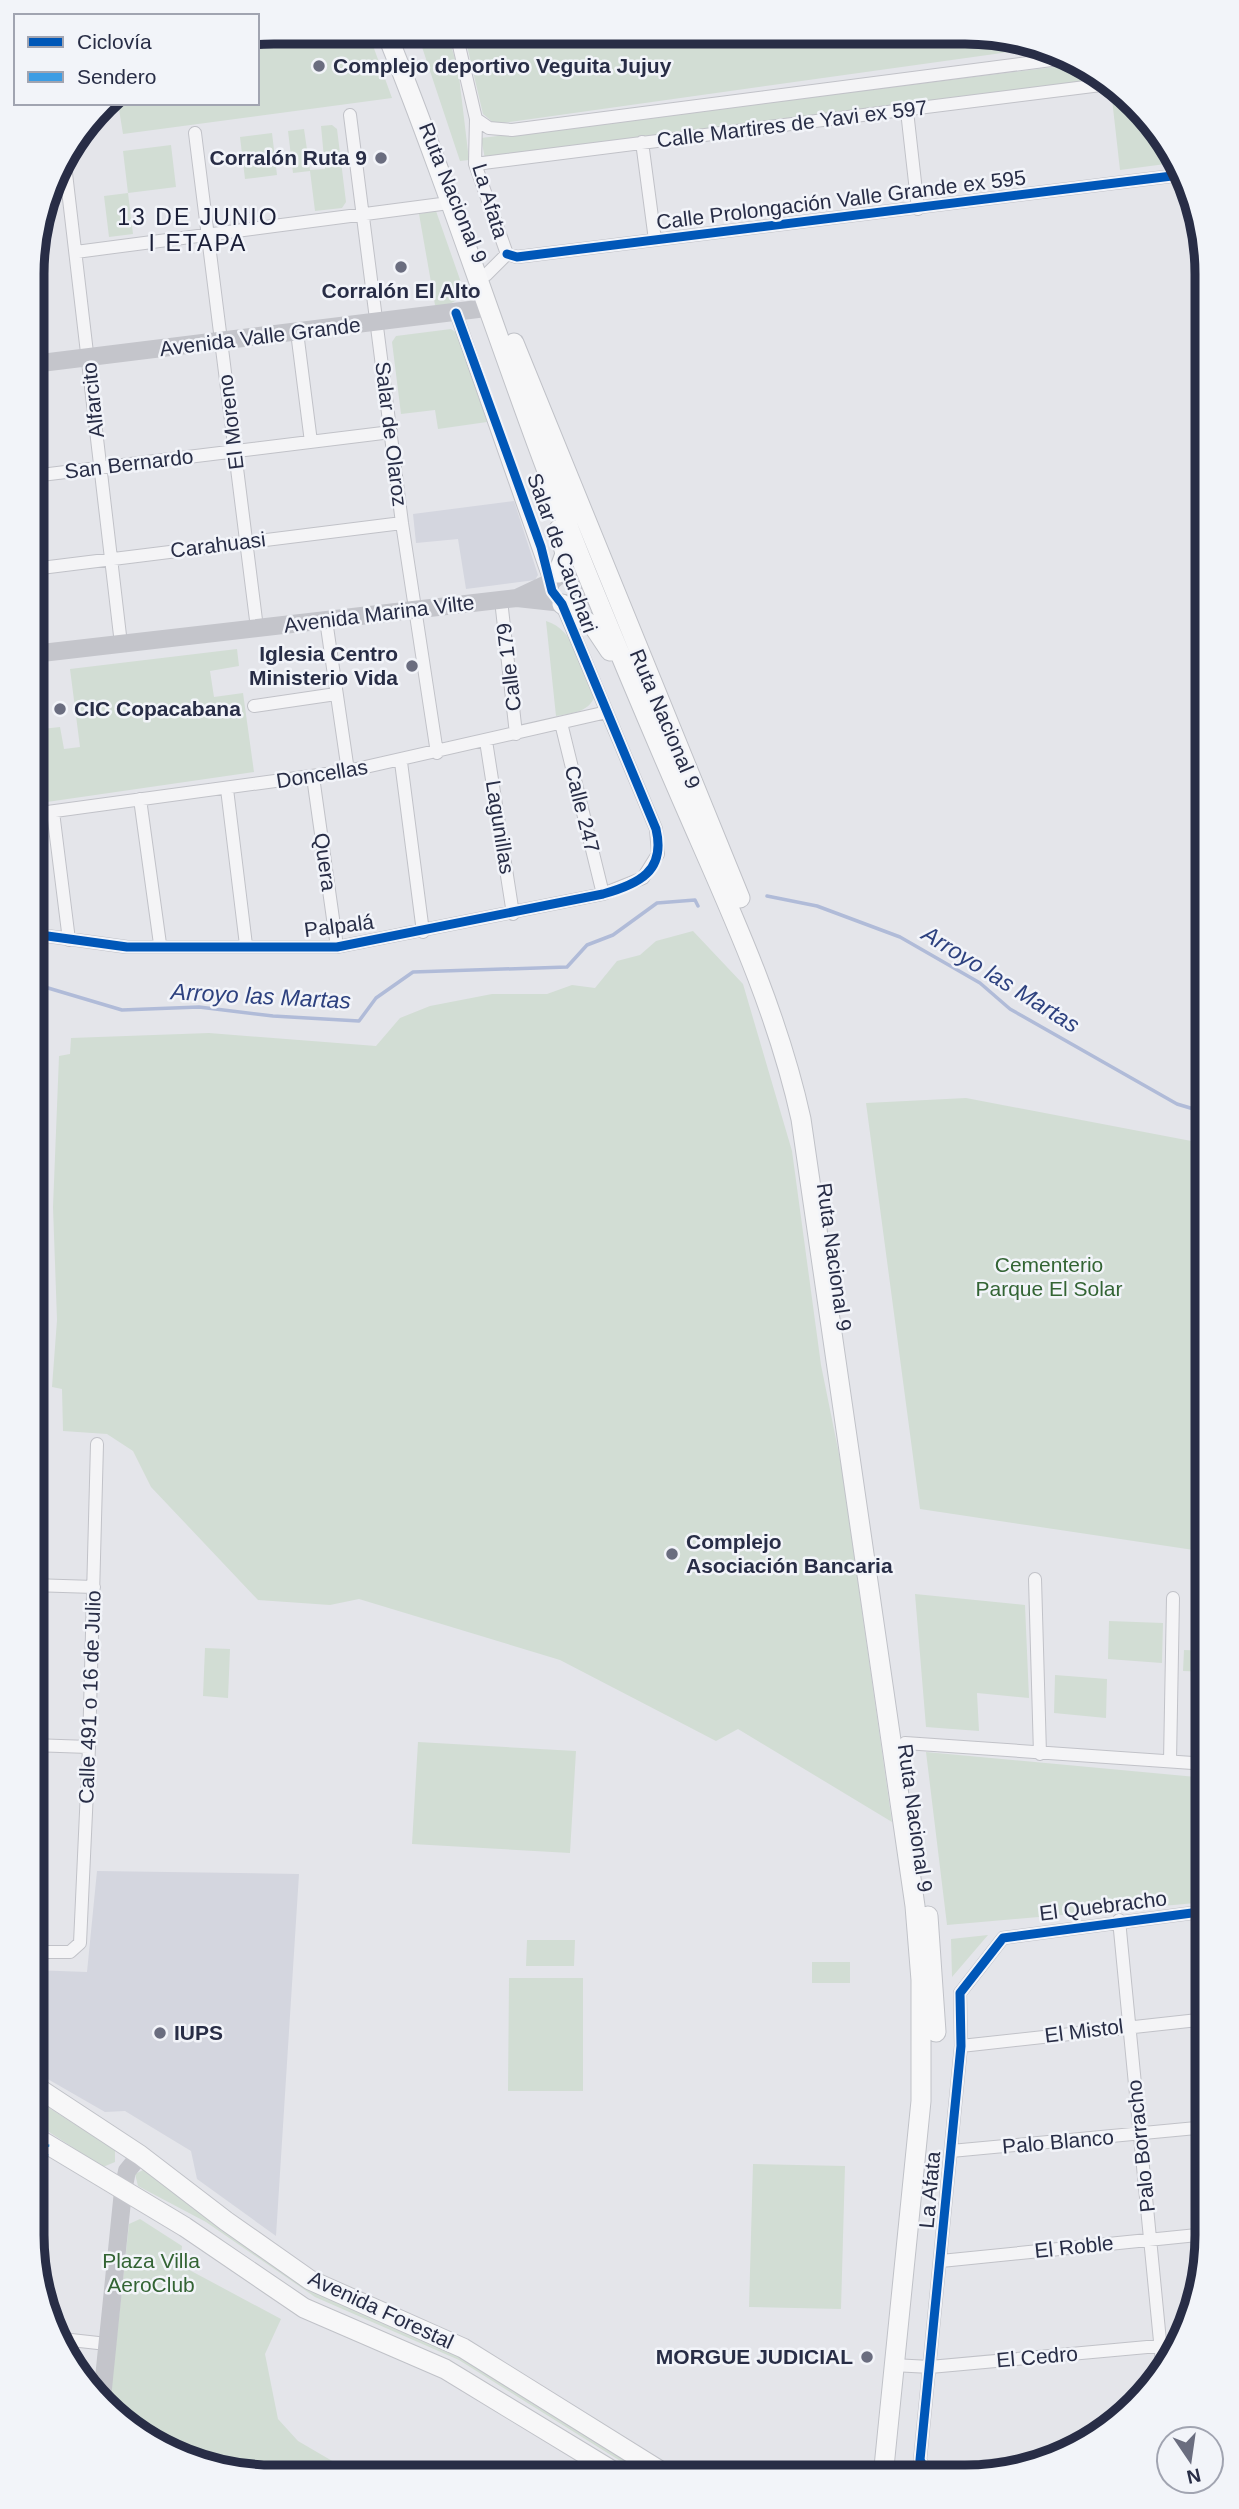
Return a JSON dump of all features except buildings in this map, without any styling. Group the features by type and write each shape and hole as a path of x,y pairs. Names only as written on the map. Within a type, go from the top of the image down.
{"main road":[{"name":"Ruta Nacional 9","path":"392,44 526,415 591,583 749,953 794,1086 807,1152 915,1906 921,1979 920,2114 899,2365 897,2465"},
{"name":"Ruta Nacional 9","path":"416,106 438,146 486,275 785,1011 808,1093 905,1743 932,1945 936,2023 926,2208 885,2465"},
{"path":"526,415 528,440 562,538 562,572"},
{"path":"596,549 591,583 610,606 653,703 666,719"},
{"path":"562,604 594,627 640,701"},
{"name":"Avenida Forestal","path":"44,2092 140,2155 226,2221 310,2280 463,2348 651,2465"},
{"name":"Avenida Forestal","path":"44,2142 185,2227 304,2308 445,2369 603,2465"},
{"path":"874,2465 883,2392 899,2365"}],"street":[{"name":"La Afata","path":"459,44 476,120 475,164 506,254 486,275"},
{"path":"476,120 489,128 512,130 1049,60"},
{"name":"Calle Martires de Yavi ex 597","path":"475,164 1097,86"},
{"path":"907,111 918,209"},
{"name":"Salar de Olaroz","path":"351,115 361,215 402,523 437,753"},
{"name":"El Moreno","path":"195,133 257,628"},
{"path":"642,142 655,240"},
{"name":"Alfarcito","path":"66,175 121,644"},
{"name":"Calle Prolongación Valle Grande ex 595","path":"506,254 517,257 1173,176"},
{"path":"76,252 449,203"},
{"name":"Avenida Valle Grande","path":"44,363 486,308"},
{"name":"Salar de Cauchari","path":"456,313 541,547 562,572"},
{"path":"297,332 311,442"},
{"name":"San Bernardo","path":"44,475 391,432"},
{"name":"Carahuasi","path":"44,568 402,523"},
{"name":"Salar de Cauchari","path":"541,547 562,572"},
{"path":"562,572 591,583 588,595 581,602 562,604"},
{"name":"Salar de Cauchari","path":"562,572 555,597 562,604 659,843 653,866 643,878"},
{"name":"Avenida Marina Vilte","path":"509,599 562,572"},
{"name":"Avenida Marina Vilte","path":"44,653 509,599 562,604"},
{"name":"Calle 179","path":"509,599 516,734"},
{"path":"326,620 348,771"},
{"path":"254,706 336,694"},
{"name":"Doncellas","path":"44,813 313,777 401,762 607,712"},
{"name":"Calle 247","path":"561,723 603,894"},
{"name":"Lagunillas","path":"486,741 513,914"},
{"path":"401,762 423,932"},
{"name":"Quera","path":"313,777 337,947"},
{"path":"227,789 246,945"},
{"path":"140,799 160,944"},
{"path":"53,812 69,940"},
{"name":"Palpalá","path":"44,936 127,947 160,944 246,945 290,949 337,947 603,894 643,878"},
{"name":"Calle 491 o 16 de Julio","path":"44,1952 70,1952 76,1949 79,1943 89,1747 97,1444"},
{"path":"1035,1579 1040,1754"},
{"path":"44,1585 94,1587"},
{"path":"1170,1761 1173,1598"},
{"path":"905,1743 1195,1763"},
{"path":"44,1745 89,1747"},
{"name":"El Quebracho","path":"1003,1938 1119,1920 1195,1912"},
{"name":"Palo Borracho","path":"1119,1920 1162,2354"},
{"name":"La Afata","path":"923,2465 930,2367 961,2046 960,1993 1003,1938"},
{"name":"El Mistol","path":"961,2046 1195,2020"},
{"name":"Palo Blanco","path":"951,2151 1195,2128"},
{"path":"103,2389 127,2171 140,2155"},
{"name":"El Roble","path":"941,2261 1195,2235"},
{"path":"70,2340 107,2344"},
{"name":"El Cedro","path":"899,2365 930,2367 1167,2345"}],"shaded area":[{"path":"514,501 538,575 535,580 466,589 458,539 416,543 413,514"},
{"name":"IUPS","path":"97,1871 299,1874 276,2236 197,2179 191,2151 125,2111 105,2112 44,2077 44,1970 87,1972"}],"green space":[{"name":"Complejo deportivo Veguita Jujuy","path":"372,44 392,98 123,134 118,105 259,105 259,45"},
{"path":"421,44 450,44 458,68 469,160 460,161"},
{"path":"467,44 980,44 1019,51 495,124 483,114"},
{"path":"1062,66 1089,80 485,159 481,138"},
{"path":"1112,99 1138,122 1166,164 1120,170"},
{"path":"332,125 337,129 346,202 342,208 315,211 310,171 293,173 288,131 304,129 310,170 325,169 321,126"},
{"path":"272,133 277,175 245,179 240,137"},
{"path":"171,145 176,187 128,193 123,151"},
{"path":"128,193 133,234 109,237 104,196"},
{"path":"436,211 464,291 462,297 448,305 435,305 419,214"},
{"path":"451,329 457,333 487,422 438,429 435,410 401,414 392,342 396,336"},
{"path":"546,621 556,625 571,642 595,696 588,706 579,711 556,716"},
{"path":"237,649 239,666 210,671 214,697 243,693 254,772 44,802 44,729 60,727 64,749 80,747 70,669"},
{"path":"693,931 743,984 792,1151 821,1365 841,1464 892,1822 738,1729 716,1741 560,1660 359,1599 330,1605 258,1600 151,1487 133,1451 107,1434 63,1431 62,1389 52,1387 57,1320 53,1207 59,1056 70,1054 71,1038 209,1033 376,1046 400,1018 430,1006 492,994 547,994 572,985 595,988 617,961 640,955 656,941"},
{"name":"Cementerio Parque El Solar","path":"966,1098 1195,1142 1195,1550 920,1509 866,1103"},
{"path":"915,1594 1025,1605 1029,1698 977,1693 979,1731 926,1727"},
{"path":"1109,1621 1163,1623 1162,1663 1108,1659"},
{"path":"205,1648 230,1649 228,1698 203,1696"},
{"path":"1184,1650 1195,1650 1195,1672 1183,1671"},
{"path":"1055,1675 1107,1679 1106,1718 1054,1713"},
{"path":"418,1742 576,1751 570,1853 412,1844"},
{"path":"926,1752 1195,1777 1195,1903 947,1925"},
{"path":"988,1935 952,1977 951,1939"},
{"path":"527,1940 575,1940 574,1966 526,1966"},
{"path":"812,1962 850,1962 850,1983 812,1983"},
{"path":"509,1978 583,1978 583,2091 508,2091"},
{"path":"44,2105 115,2150 115,2162 103,2167 44,2129"},
{"path":"753,2164 845,2166 841,2309 749,2307"},
{"path":"147,2168 192,2204 455,2353 635,2465 627,2465 459,2360 315,2297 206,2222 138,2186 135,2174"},
{"name":"Plaza Villa AeroClub","path":"140,2219 182,2246 180,2265 281,2319 265,2354 278,2419 298,2441 339,2465 244,2463 200,2453 146,2426 110,2396 129,2224"}],"waterway":[{"name":"Arroyo las Martas","path":"767,896 817,906 900,937 980,983 1010,1009 1177,1104 1195,1109"},
{"name":"Arroyo las Martas","path":"44,987 122,1010 199,1007 273,1016 359,1021 376,998 413,972 567,967 587,945 613,935 657,903 695,900 698,906"}],"marked path":[{"path":"44,2162 46,2144"}],"cycle path":[{"path":"507,254 517,257 1173,176"},
{"path":"44,936 127,947 337,947 603,894 628,886 647,874 653,865 657,855 656,829 562,604 552,591 541,547 456,313"},
{"path":"923,2465 920,2460 961,2046 960,1993 1003,1938 1195,1913"}],"place":[{"name":"Complejo deportivo Veguita Jujuy","path":"319,66"},
{"name":"Corralón Ruta 9","path":"381,158"},
{"name":"Corralón El Alto","path":"401,267"},
{"name":"Iglesia Centro Ministerio Vida","path":"412,666"},
{"name":"CIC Copacabana","path":"60,709"},
{"name":"Complejo Asociación Bancaria","path":"672,1554"},
{"name":"IUPS","path":"160,2033"},
{"name":"MORGUE JUDICIAL","path":"867,2357"}],"district":[{"name":"13 DE JUNIO I ETAPA","path":"198,230"}]}
